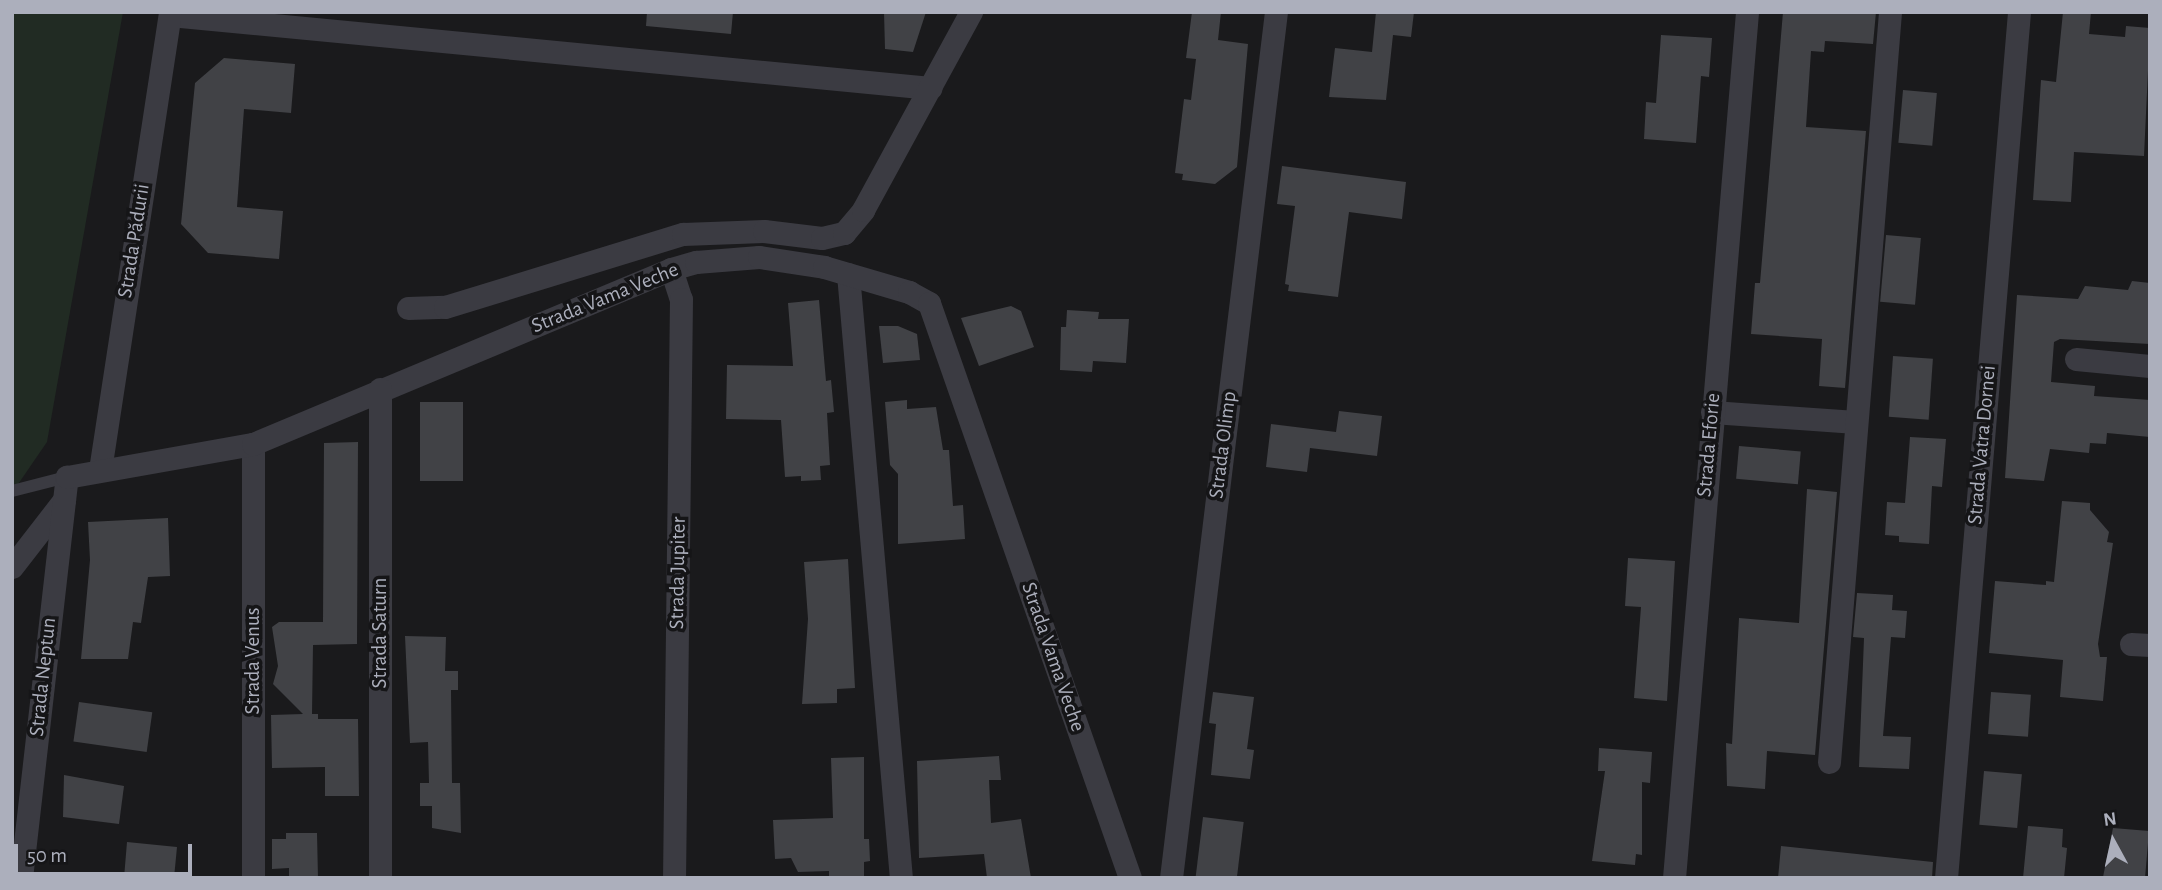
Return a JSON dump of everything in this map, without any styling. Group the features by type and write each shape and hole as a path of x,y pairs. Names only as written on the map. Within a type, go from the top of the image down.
{"street":[{"path":"408,308 445,307 683,234 764,231 822,238 844,233 863,210 971,12"},
{"name":"Strada Olimp","path":"1171,878 1276,12"},
{"name":"Strada Eforie","path":"1674,878 1747,12"},
{"path":"1829,762 1890,12"},
{"name":"Strada Vatra Dornei","path":"1945,878 2019,12"},
{"path":"170,13 931,88"},
{"name":"Strada Pădurii","path":"100,470 170,13"},
{"name":"Strada Vama Veche","path":"67,477 253,444 671,270 716,259 759,257 848,274 919,296 934,311 1130,878"},
{"name":"Strada Jupiter","path":"671,270 681,299 674,878"},
{"path":"848,274 901,878"},
{"path":"2076,359 2150,366"},
{"name":"Strada Saturn","path":"380,389 380,878"},
{"path":"1712,412 1856,422"},
{"name":"Strada Venus","path":"253,444 253,878"},
{"name":"Strada Neptun","path":"21,878 67,477"},
{"path":"12,567 64,500"}],"lane":[{"path":"12,491 67,477"}],"shaded area":[{"path":"12,12 123,12 47,442 12,493"}],"building":[{"path":"647,12 733,12 731,34 646,26"},
{"path":"884,12 926,12 913,52 885,49"},
{"path":"1192,12 1221,12 1218,40 1248,44 1237,167 1215,184 1182,180 1183,174 1175,173 1184,99 1191,100 1196,59 1186,58"},
{"path":"1376,12 1414,12 1411,37 1393,35 1386,100 1329,97 1335,48 1372,52"},
{"path":"1783,12 1876,12 1873,44 1825,41 1824,52 1811,51 1806,127 1866,131 1845,388 1819,386 1822,339 1751,334 1755,283 1760,283"},
{"path":"2063,12 2091,12 2089,34 2125,37 2126,26 2150,28 2144,156 2074,152 2071,202 2033,200 2041,80 2056,82"},
{"path":"1661,35 1712,38 1709,77 1701,76 1696,143 1644,139 1646,102 1656,103"},
{"path":"224,58 295,64 291,113 244,109 237,207 283,211 279,259 208,253 181,224 195,83"},
{"path":"1903,90 1937,93 1932,146 1898,143"},
{"path":"1282,166 1406,182 1402,219 1349,212 1338,297 1288,291 1289,285 1285,284 1295,206 1277,204"},
{"path":"1886,235 1921,238 1915,305 1880,302"},
{"path":"2132,281 2150,283 2150,344 2060,339 2054,342 2051,382 2095,386 2094,396 2150,400 2150,437 2107,433 2106,444 2090,443 2089,453 2050,449 2044,481 2005,478 2017,295 2078,299 2085,286 2128,290"},
{"path":"819,300 826,381 831,380 834,412 827,413 830,465 820,466 821,480 801,481 801,476 785,477 781,420 726,419 727,365 793,366 788,303"},
{"path":"1011,306 1021,311 1034,347 979,366 961,318"},
{"path":"1067,310 1099,312 1098,319 1129,319 1126,363 1093,361 1092,372 1060,370 1061,327 1066,327"},
{"path":"879,326 898,326 917,334 920,360 883,363"},
{"path":"1893,356 1933,359 1929,420 1889,417"},
{"path":"907,400 907,409 936,407 943,450 949,450 953,506 963,505 965,539 898,544 898,474 890,465 885,402"},
{"path":"420,402 463,402 463,481 420,481"},
{"path":"1339,411 1382,416 1377,456 1310,448 1307,472 1266,467 1271,424 1336,432"},
{"path":"1910,437 1946,439 1942,487 1932,486 1929,544 1899,542 1899,536 1885,535 1887,502 1905,503"},
{"path":"358,442 357,644 313,645 312,714 318,714 318,719 358,719 359,796 325,796 325,767 272,768 271,715 303,714 273,684 278,666 272,627 279,622 323,622 324,443"},
{"path":"1739,446 1801,451 1798,484 1736,479"},
{"path":"1807,489 1837,492 1815,755 1767,751 1765,789 1727,786 1726,743 1732,744 1739,618 1799,623"},
{"path":"2062,501 2090,503 2090,510 2109,532 2107,542 2113,543 2098,644 2100,657 2107,657 2103,701 2060,697 2063,660 1989,653 1995,581 2046,585 2046,581 2054,582"},
{"path":"168,518 170,576 148,577 141,623 133,622 128,659 81,659 90,560 88,522"},
{"path":"1628,558 1675,561 1667,701 1634,698 1641,607 1625,606"},
{"path":"848,559 855,688 837,689 837,703 802,704 808,619 804,562"},
{"path":"1857,593 1893,595 1892,610 1907,611 1905,638 1891,637 1883,736 1911,737 1909,769 1859,767 1864,638 1853,637"},
{"path":"405,636 446,637 445,671 458,671 458,690 451,690 452,783 460,783 461,833 432,828 432,806 420,806 420,783 429,783 428,742 410,743"},
{"path":"1213,692 1254,697 1247,749 1254,750 1250,779 1211,775 1216,724 1209,723"},
{"path":"1991,692 2031,695 2028,737 1988,734"},
{"path":"79,702 152,712 147,752 73,742"},
{"path":"1599,748 1652,752 1650,783 1642,782 1642,855 1636,854 1635,865 1592,861 1605,771 1598,771"},
{"path":"999,756 1001,780 989,780 991,823 1021,819 1031,878 987,878 984,854 919,858 917,761"},
{"path":"864,757 864,839 869,839 870,861 864,862 864,876 829,878 829,871 798,872 791,858 775,859 773,820 833,818 831,758"},
{"path":"1984,771 2022,774 2017,828 1979,825"},
{"path":"64,775 124,786 119,824 63,817"},
{"path":"1203,817 1244,822 1237,878 1196,878"},
{"path":"2028,826 2063,829 2062,847 2067,848 2064,878 2023,878"},
{"path":"2113,828 2149,831 2145,878 2103,877"},
{"path":"286,833 317,833 318,878 289,878 289,868 272,869 272,839 286,839"},
{"path":"127,842 177,847 174,878 124,878"},
{"path":"1781,846 1933,862 1932,878 1778,878"}]}
